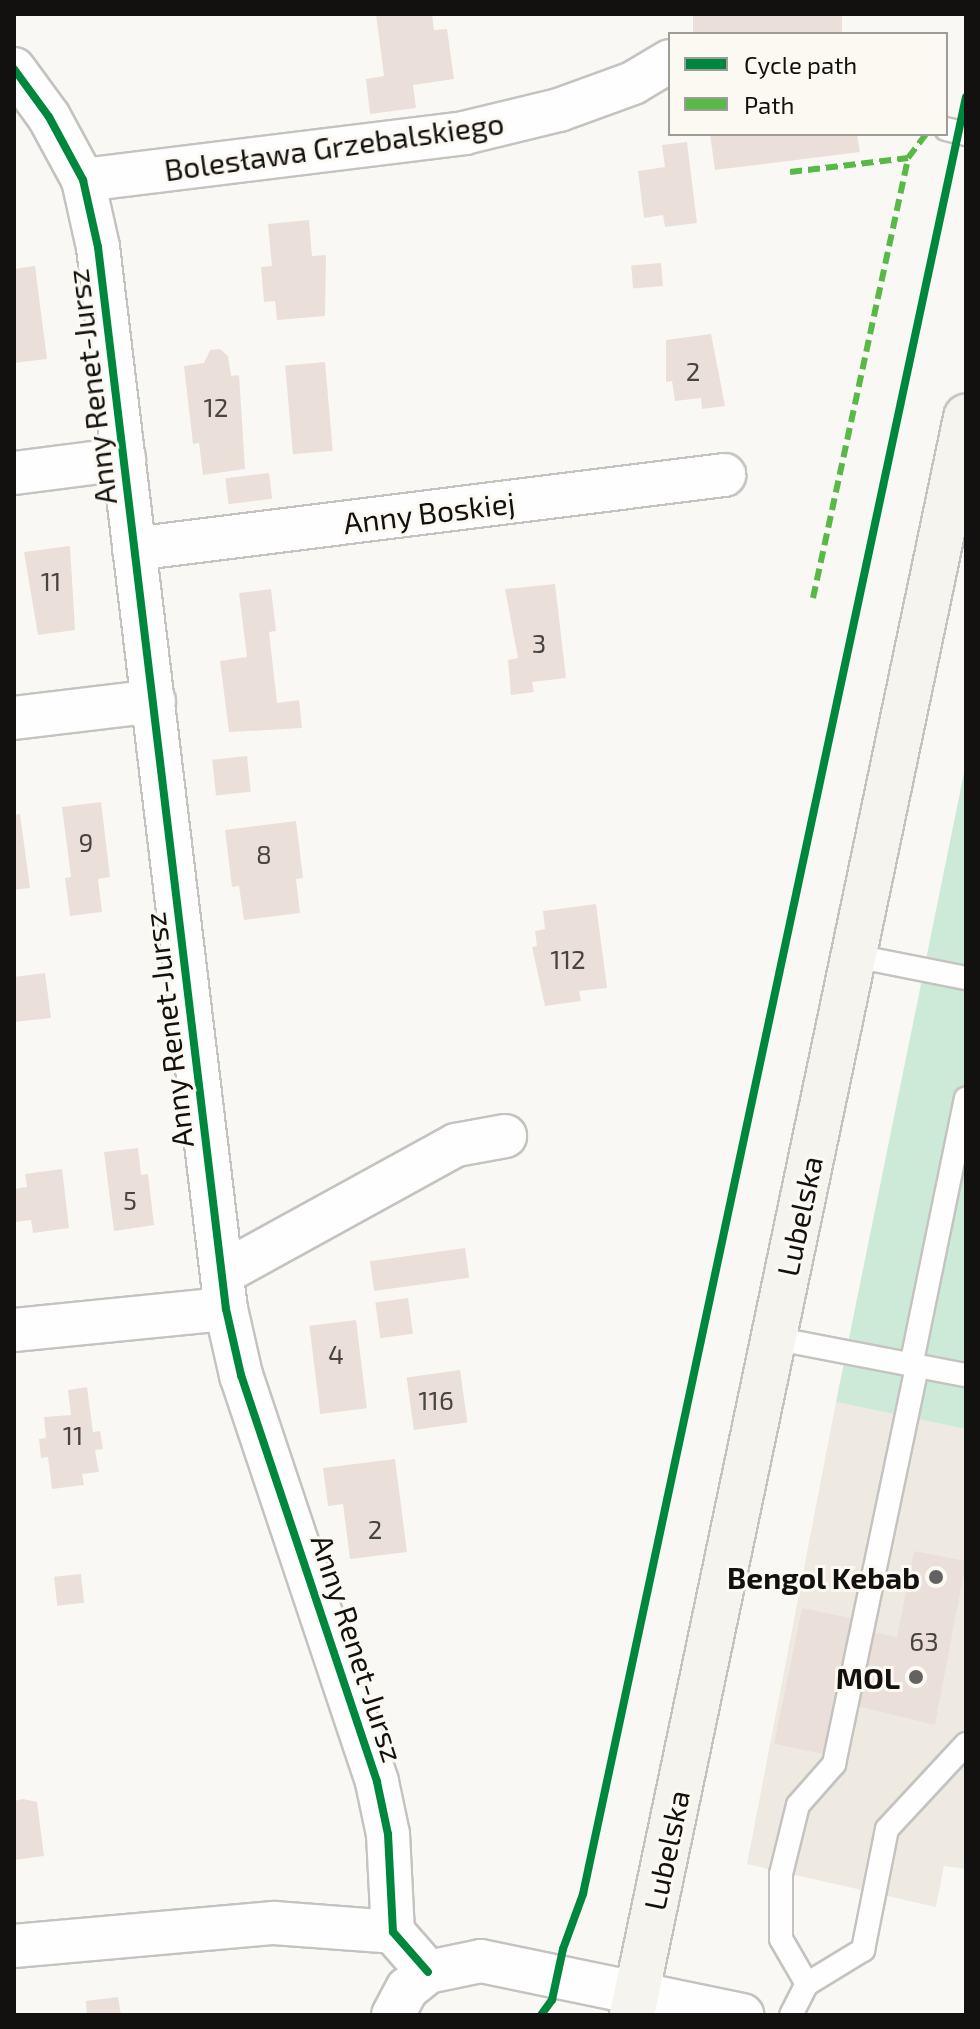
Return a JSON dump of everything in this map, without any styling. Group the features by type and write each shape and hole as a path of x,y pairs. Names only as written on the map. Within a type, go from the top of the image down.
{"main road":[{"name":"Lubelska","path":"635,2004 966,417"}],"street":[{"name":"Bolesława Grzebalskiego","path":"83,180 464,133 559,110 633,83 668,62"},
{"name":"Anny Renet-Jursz","path":"14,69 49,117 83,180 98,247 224,1291 241,1375 377,1782 388,1834 393,1932"},
{"path":"14,473 124,459"},
{"name":"Anny Boskiej","path":"134,549 724,475"},
{"path":"14,718 154,701"},
{"path":"14,1330 224,1291 456,1145 505,1136"},
{"path":"14,1946 274,1923 393,1932 428,1972"},
{"path":"393,2015 407,1989 428,1972 481,1961 635,2004 742,2015"}],"lane":[{"path":"855,956 966,978"},
{"path":"807,1984 781,1939 781,1874 798,1805 834,1764 966,1099"},
{"path":"773,1338 966,1375"},
{"path":"791,2015 807,1984 863,1950 887,1829 966,1744"}],"shaded area":[{"path":"836,1402 966,1429 966,1869 944,1866 936,1907 747,1864"}],"green space":[{"path":"966,763 966,1429 836,1402"}],"building":[{"path":"376,14 432,14 434,30 447,29 454,79 413,85 416,108 370,114 366,79 384,76"},
{"path":"693,14 842,14 842,32 693,32"},
{"path":"710,136 857,136 860,152 715,170"},
{"path":"687,142 697,223 665,227 663,215 644,218 638,171 665,167 662,145"},
{"path":"309,220 312,256 326,255 325,316 277,320 275,301 264,302 261,267 272,266 268,224"},
{"path":"661,263 663,286 633,289 631,266"},
{"path":"35,266 47,359 14,363 14,269"},
{"path":"711,334 725,406 702,409 701,398 675,401 672,381 666,382 666,340"},
{"path":"220,349 228,356 231,376 239,375 245,469 203,475 199,443 193,444 184,366 204,363 210,350"},
{"path":"325,362 333,451 293,454 285,365"},
{"path":"269,473 272,499 228,504 225,478"},
{"path":"70,546 75,630 38,635 24,552"},
{"path":"555,584 566,678 532,682 534,692 511,695 508,660 518,658 505,589"},
{"path":"271,589 276,631 269,632 277,703 299,700 302,728 229,732 220,661 247,657 239,593"},
{"path":"247,756 251,792 216,795 212,760"},
{"path":"101,802 110,877 98,879 102,912 70,916 65,878 71,877 62,807"},
{"path":"20,814 30,888 14,890 14,815"},
{"path":"296,821 303,878 296,879 300,913 244,920 239,886 232,887 225,830"},
{"path":"596,904 607,988 579,991 581,1001 545,1006 532,947 537,946 535,931 545,929 543,911"},
{"path":"45,973 51,1018 14,1022 14,977"},
{"path":"138,1148 141,1175 148,1174 154,1225 114,1231 104,1152"},
{"path":"62,1169 69,1228 33,1233 31,1220 15,1222 14,1189 27,1187 25,1174"},
{"path":"465,1248 469,1278 374,1291 370,1261"},
{"path":"408,1298 413,1334 380,1338 375,1303"},
{"path":"356,1320 367,1408 320,1414 309,1326"},
{"path":"460,1370 467,1422 414,1430 407,1378"},
{"path":"87,1387 93,1432 100,1431 103,1449 95,1450 99,1472 82,1474 84,1485 52,1489 48,1457 41,1458 39,1439 46,1438 44,1417 71,1415 68,1390"},
{"path":"395,1459 407,1552 350,1559 343,1504 328,1506 323,1468"},
{"path":"914,1551 966,1561 935,1725 840,1702 829,1755 774,1744 802,1608 856,1619 854,1628 897,1637"},
{"path":"81,1574 84,1603 57,1606 54,1577"},
{"path":"14,1801 37,1802 44,1856 14,1860"},
{"path":"118,1997 121,2015 87,2015 86,2001"}],"marked path":[{"path":"790,172 908,158 924,136"},
{"path":"813,598 908,158"}],"cycle path":[{"path":"14,69 49,117 83,180 98,247 226,1309 241,1375 377,1782 388,1834 393,1932 428,1972"},
{"path":"541,2015 552,2000 563,1949 583,1894 966,97"}],"place":[{"name":"Bengol Kebab","path":"936,1577"},
{"name":"MOL","path":"916,1677"}]}
